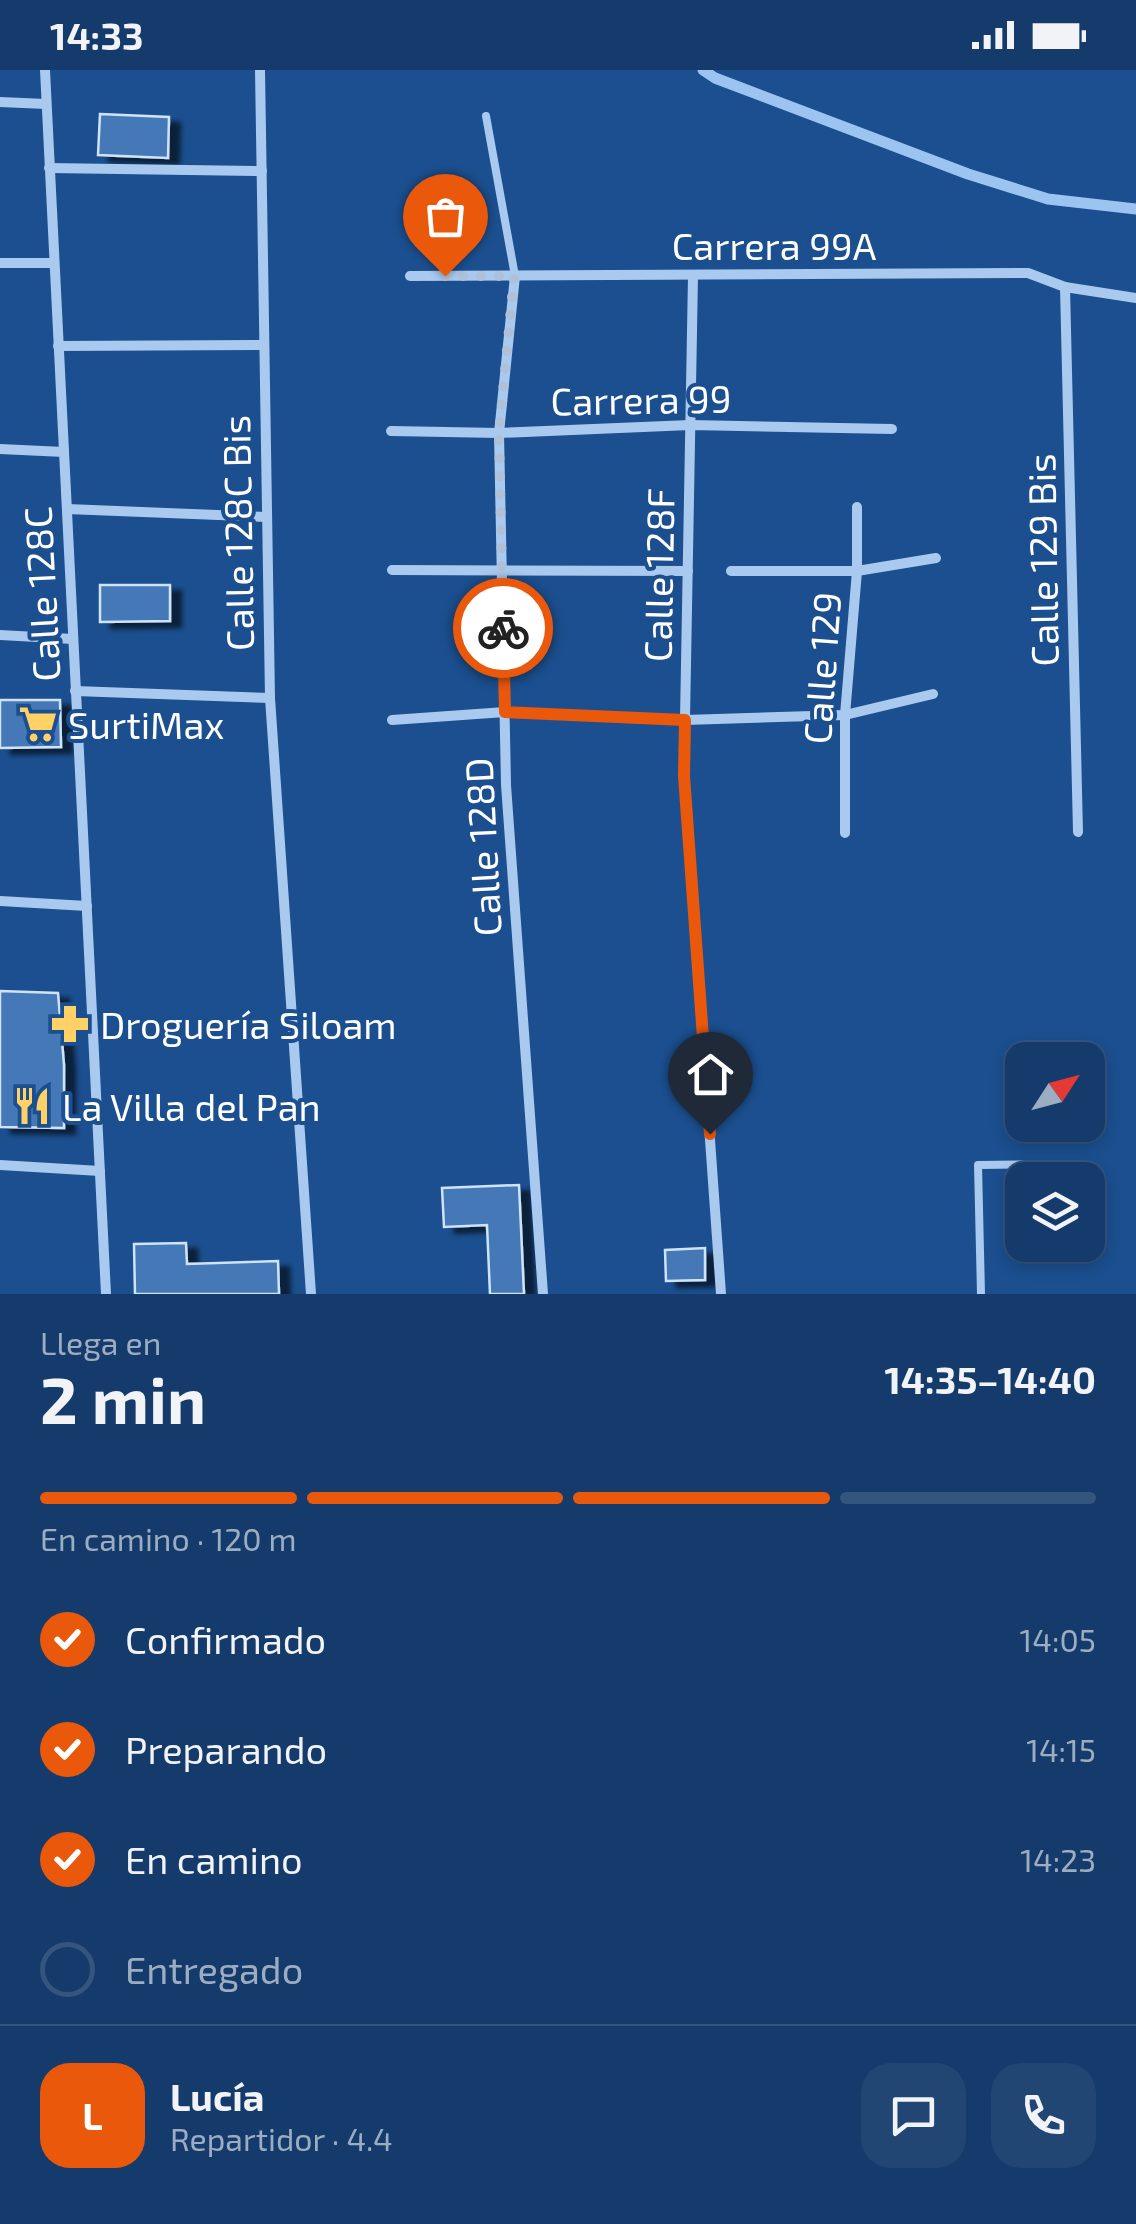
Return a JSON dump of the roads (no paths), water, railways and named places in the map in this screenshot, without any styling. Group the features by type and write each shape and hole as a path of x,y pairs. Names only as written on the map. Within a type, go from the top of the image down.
{"street":[{"name":"Calle 128C","path":"44,70 106,1294"},
{"name":"Calle 128C Bis","path":"260,70 270,698 311,1294"},
{"path":"0,102 46,104"},
{"path":"49,168 262,172"},
{"path":"0,263 54,263"},
{"name":"Carrera 99A","path":"410,276 1028,273 1065,286 1136,298"},
{"name":"Calle 128D","path":"514,276 499,433 506,785 543,1294"},
{"name":"Calle 128F","path":"693,276 685,796 721,1294"},
{"name":"Calle 129 Bis","path":"1065,286 1078,832"},
{"path":"58,346 264,345"},
{"name":"Carrera 99","path":"391,432 499,433 690,424 892,429"},
{"path":"0,448 64,452"},
{"name":"Calle 129","path":"845,832 845,716 858,507"},
{"path":"67,509 266,516"},
{"path":"731,571 857,570 936,558"},
{"path":"392,570 688,571"},
{"path":"0,635 73,639"},
{"path":"76,690 270,698"},
{"path":"392,720 505,712 685,720 845,716 934,694"},
{"path":"0,902 87,906"},
{"path":"0,1165 100,1171"}],"lane":[{"path":"486,116 514,276"},
{"path":"981,1294 978,1165 1005,1165"}],"waterway":[{"path":"703,70 715,78 968,174 1048,199 1136,209"}],"place":[{"name":"SurtiMax","path":"38,724"},
{"name":"Droguería Siloam","path":"70,1024"},
{"name":"La Villa del Pan","path":"32,1106"}]}
